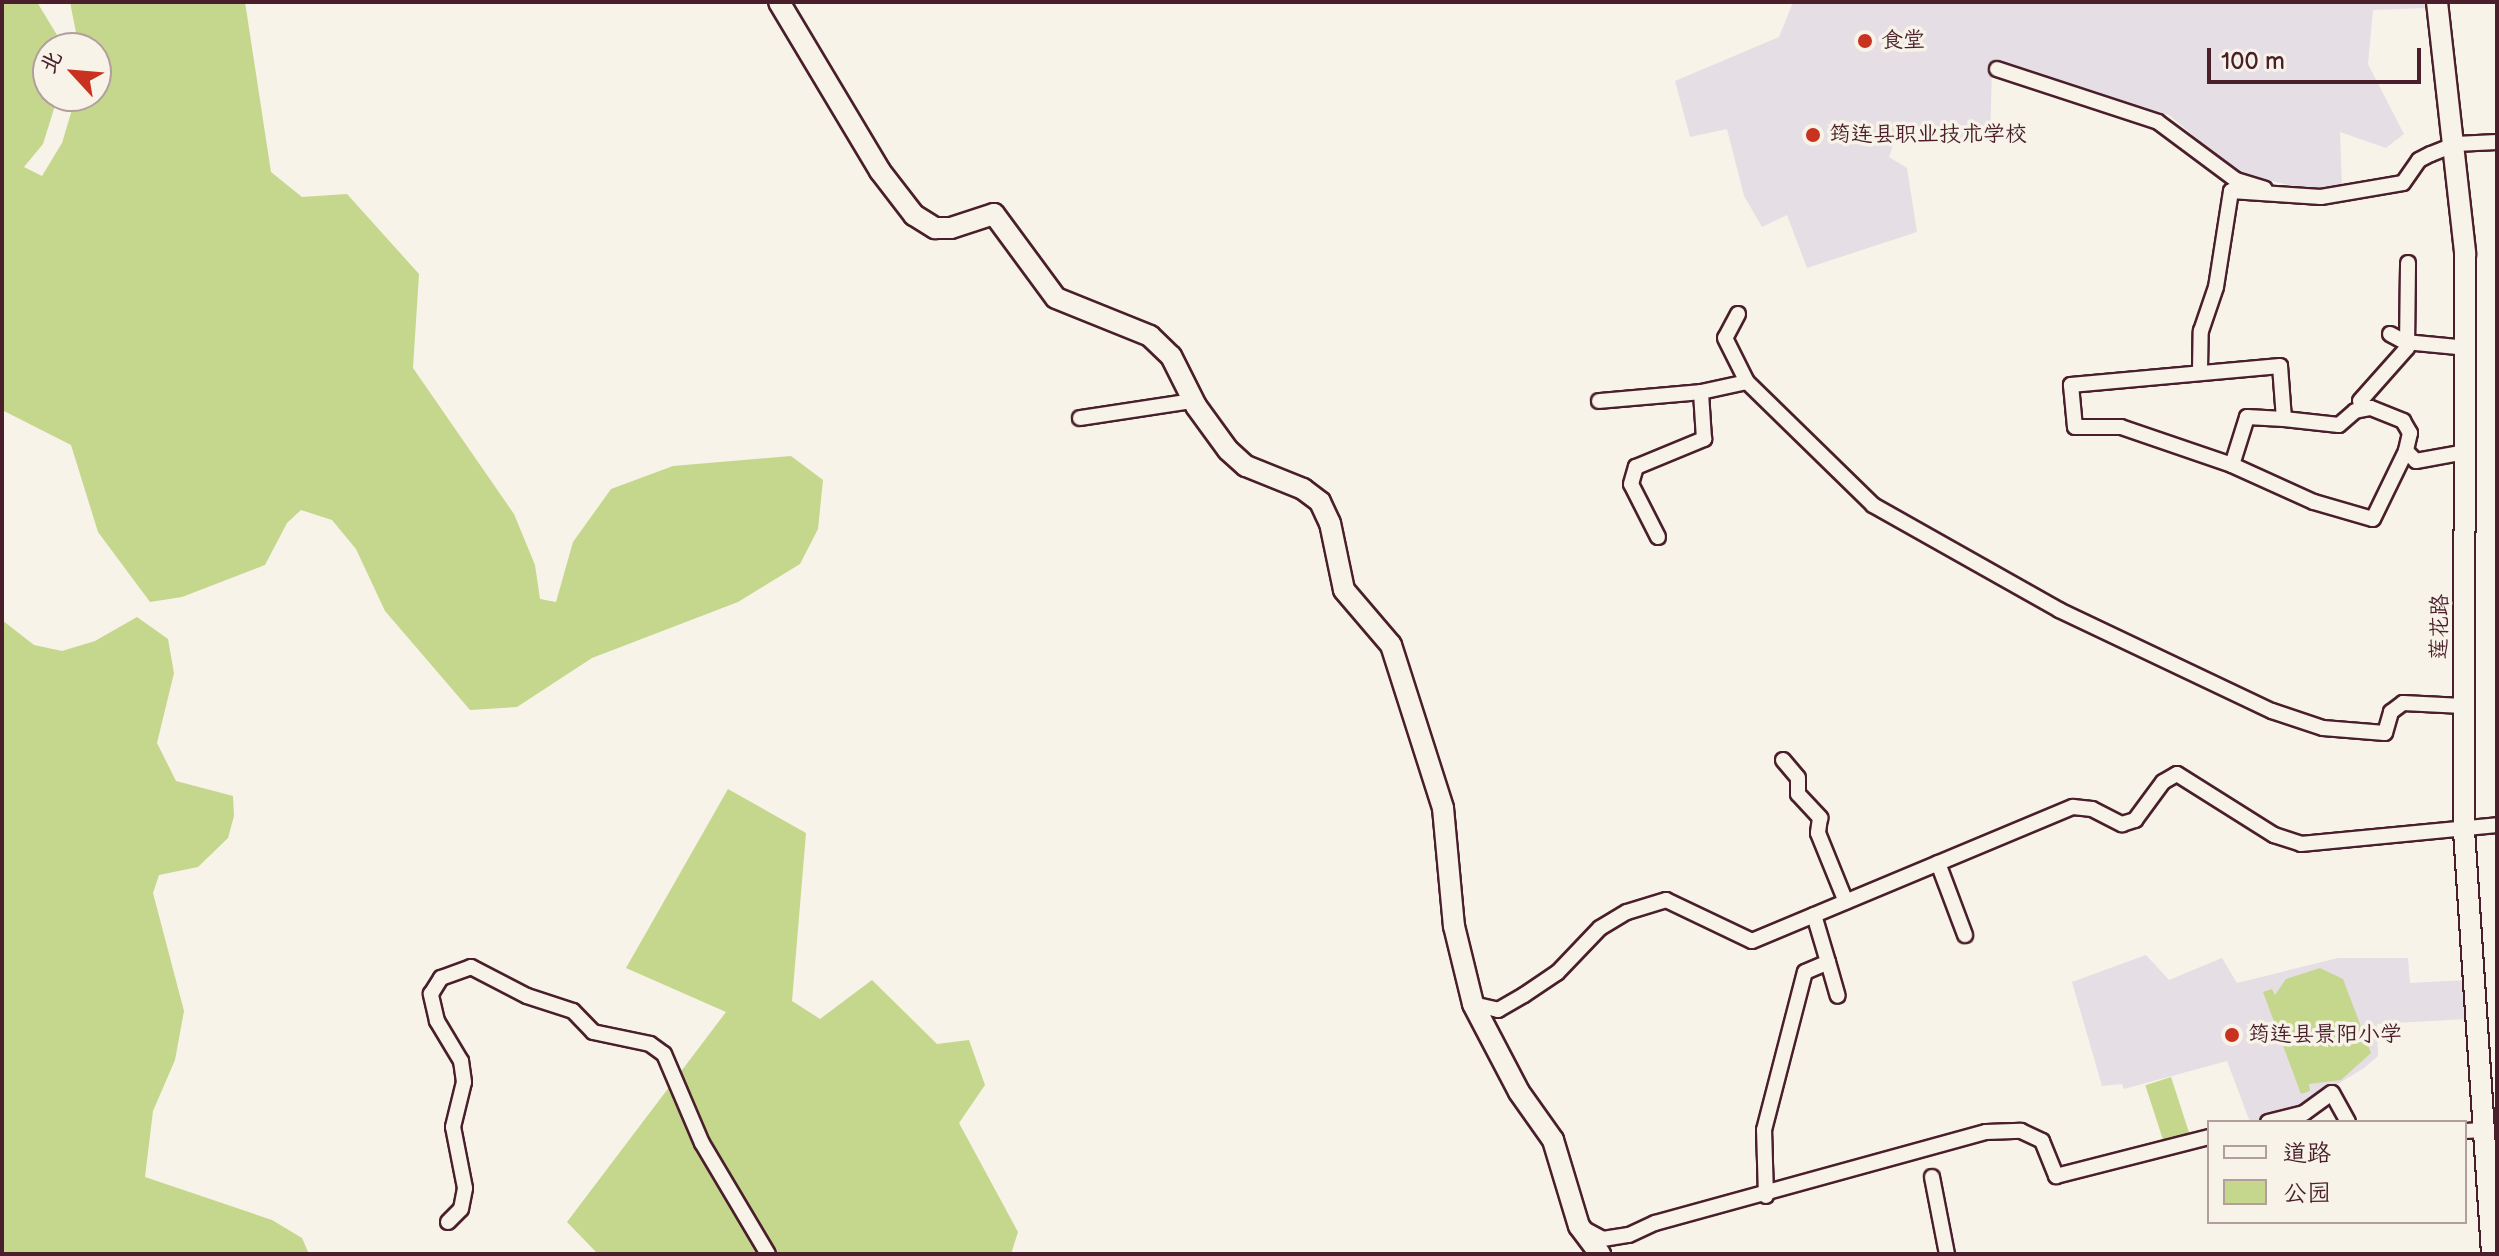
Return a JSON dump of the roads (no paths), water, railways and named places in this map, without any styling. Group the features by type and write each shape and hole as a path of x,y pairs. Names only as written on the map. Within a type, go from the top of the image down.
{"street":[{"path":"779,2 880,171 914,215 935,228 951,228 994,214 1056,298 1150,336 1171,356 1193,401 1228,450 1246,466 1303,489 1320,502 1330,523 1344,590 1391,645 1443,808 1454,926 1473,1004 1519,1092 1553,1140 1579,1226 1600,1254"},
{"name":"莲花路","path":"2437,2 2456,144 2468,348 2464,831 2474,1130 2494,1249"},
{"path":"1997,69 2158,122 2236,180 2265,189 2321,197 2403,183 2419,160 2456,144 2497,142"},
{"path":"2200,370 2201,331 2216,287 2231,191 2253,195 2265,189"},
{"path":"2360,401 2409,343 2408,263"},
{"path":"1738,314 1725,338 1747,382 1873,505 2059,610 2272,711 2339,732 2385,733 2391,712 2403,703 2463,706"},
{"path":"2390,334 2409,343 2468,348"},
{"path":"2232,465 2247,417 2339,425 2355,411 2371,408 2403,421 2410,433 2406,451 2373,519 2314,502 2232,465 2121,427 2075,427 2071,385 2200,370 2280,366 2284,419"},
{"path":"1599,401 1701,392 1747,382"},
{"path":"1658,537 1631,484 1636,467 1704,439 1701,392"},
{"path":"1080,418 1193,401"},
{"path":"2406,451 2416,461 2466,452"},
{"path":"1783,760 1798,778 1798,794 1820,818 1818,833 1846,902"},
{"path":"1473,1004 1498,1010 1557,973 1600,928 1627,912 1666,900 1752,941 1781,933 1814,915 2073,807 2092,809 2122,824 2135,820 2163,782 2177,774 2274,835 2301,844 2464,831 2497,825"},
{"path":"1938,863 1965,935"},
{"path":"1814,915 1838,996"},
{"path":"1766,1196 1764,1130 1805,972 1828,962"},
{"path":"448,1222 461,1209 465,1188 453,1127 464,1082 461,1061 437,1021 431,994 441,978 457,968 471,967 527,996 573,1011 593,1032 650,1044 664,1054 702,1143 768,1254"},
{"path":"2276,1120 2304,1113 2332,1093 2347,1120"},
{"path":"1579,1226 1603,1239 1629,1235 1655,1223 1766,1196 1796,1182 1986,1132 2021,1131 2042,1141 2056,1176 2207,1138"},
{"path":"1932,1177 1947,1254"}],"place":[{"name":"食堂","path":"1865,41"},
{"name":"筠连县职业技术学校","path":"1813,135"},
{"name":"筠连县景阳小学","path":"2232,1035"}]}
